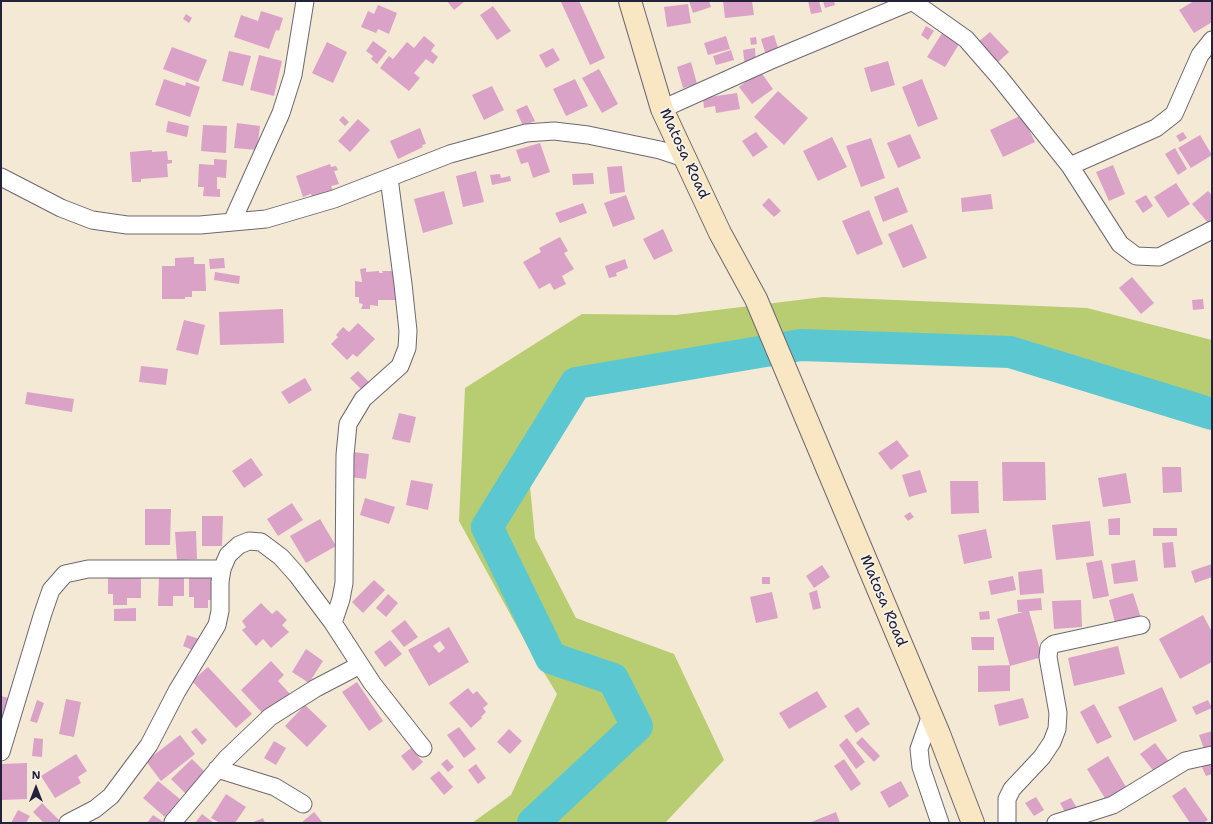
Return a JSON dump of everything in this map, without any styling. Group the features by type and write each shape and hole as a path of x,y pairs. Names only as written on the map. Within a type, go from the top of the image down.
{"street":[{"path":"232,222 281,113 293,75 305,1"},
{"name":"Matosa Road","path":"630,1 662,109 687,159 720,233 756,299 931,715 973,823"},
{"path":"662,109 769,61 912,1 966,39 1000,78 1070,166 1120,244 1136,256 1159,257 1212,230"},
{"path":"1070,166 1156,128 1174,114 1200,55 1212,40"},
{"path":"1,177 61,208 92,220 127,225 200,225 266,219 334,199 450,154 526,133 554,131 588,135 660,150 687,159"},
{"path":"333,623 341,599 344,583 345,455 348,424 363,399 400,366 407,348 408,331 389,178"},
{"path":"68,823 95,809 111,796 149,745 177,691 217,625 220,611 222,569 228,555 239,545 249,541 262,542 281,557 297,575 333,623 360,665 423,748"},
{"path":"1,752 27,662 51,590 65,574 88,569 222,569"},
{"path":"1007,823 1007,799 1012,788 1042,757 1052,742 1057,729 1058,713 1048,658 1049,648 1054,644 1141,625"},
{"path":"173,822 217,769 270,716 316,688 360,665"},
{"path":"931,715 919,749 922,767 940,823"},
{"path":"1056,823 1113,805 1185,761 1212,755"},
{"path":"217,769 275,787 303,804"}],"green space":[{"path":"823,297 1087,308 1212,340 1212,397 1096,388 942,352 683,358 597,372 529,476 535,538 576,618 674,654 724,760 665,823 472,823 511,795 557,694 526,643 459,521 465,388 582,314 676,315"}],"building":[{"path":"447,1 465,1 454,10"},
{"path":"579,1 605,58 590,65 561,2"},
{"path":"689,1 709,1 711,7 693,13"},
{"path":"723,1 752,1 754,15 725,18"},
{"path":"808,1 819,1 822,12 811,14"},
{"path":"823,1 834,1 835,5 825,8"},
{"path":"1194,1 1212,1 1212,22 1194,33 1179,10"},
{"path":"688,4 691,23 667,27 664,7"},
{"path":"378,5 397,13 389,34 378,29 376,33 361,27 368,11 374,14"},
{"path":"493,6 511,31 497,40 480,15"},
{"path":"261,11 283,18 279,31 276,30 269,49 234,37 241,15 258,21"},
{"path":"186,14 192,18 189,23 183,19"},
{"path":"926,26 934,31 928,40 921,35"},
{"path":"944,30 961,41 945,67 927,57"},
{"path":"990,32 1009,52 997,63 978,42"},
{"path":"774,35 779,51 766,55 761,39"},
{"path":"424,36 435,45 431,51 438,57 433,64 426,59 414,73 420,78 409,91 380,68 389,56 393,59 407,42 414,48"},
{"path":"726,36 730,49 708,55 704,43"},
{"path":"756,37 757,44 751,45 750,38"},
{"path":"373,41 387,51 377,64 371,59 373,56 366,51"},
{"path":"327,42 347,52 333,83 312,73"},
{"path":"172,47 207,60 198,82 163,69"},
{"path":"553,48 560,60 546,68 539,55"},
{"path":"755,48 756,65 745,66 743,50"},
{"path":"731,50 734,60 716,65 713,56"},
{"path":"229,51 251,56 243,86 222,81"},
{"path":"259,55 282,61 274,96 250,90"},
{"path":"888,61 895,85 871,92 864,68"},
{"path":"691,62 697,84 683,88 677,67"},
{"path":"599,69 618,104 602,113 582,78"},
{"path":"760,71 773,89 752,104 739,87"},
{"path":"164,79 185,86 186,82 200,87 190,117 155,105"},
{"path":"575,79 588,106 566,116 553,89"},
{"path":"922,79 938,119 918,127 902,87"},
{"path":"492,86 504,110 484,120 472,95"},
{"path":"778,91 808,118 784,145 754,117"},
{"path":"737,93 740,109 716,113 715,106 704,108 703,98"},
{"path":"527,105 535,121 523,126 516,110"},
{"path":"1022,115 1035,142 1003,157 990,130"},
{"path":"343,116 349,122 345,126 339,120"},
{"path":"358,119 370,130 350,152 338,141"},
{"path":"168,121 189,126 187,137 166,132"},
{"path":"237,123 260,126 257,150 234,148"},
{"path":"203,125 227,126 226,153 201,151"},
{"path":"420,128 426,144 422,145 423,147 398,159 390,141"},
{"path":"756,132 768,147 753,157 742,141"},
{"path":"1183,132 1187,138 1180,142 1176,136"},
{"path":"910,134 921,158 898,168 887,143"},
{"path":"1200,135 1212,155 1191,168 1178,148"},
{"path":"832,137 847,167 818,181 803,151"},
{"path":"871,138 885,178 861,187 846,146"},
{"path":"540,143 550,172 533,178 528,162 521,164 516,150"},
{"path":"1175,148 1187,169 1178,175 1165,154"},
{"path":"152,150 152,152 167,151 168,160 172,160 172,163 167,164 168,177 141,179 141,182 132,182 130,152"},
{"path":"214,159 227,160 226,178 217,177 217,189 220,189 220,197 203,196 204,187 198,187 199,164 214,165"},
{"path":"330,164 331,167 336,166 338,170 334,171 339,184 331,186 333,191 313,199 311,194 303,197 296,176"},
{"path":"1113,165 1125,194 1109,201 1096,172"},
{"path":"622,166 625,192 610,194 607,167"},
{"path":"476,171 484,202 463,207 456,176"},
{"path":"593,173 594,184 573,185 572,174"},
{"path":"500,174 501,178 510,176 511,181 492,185 490,175"},
{"path":"1176,183 1190,204 1168,218 1154,197"},
{"path":"898,187 908,212 883,222 874,197"},
{"path":"444,191 453,224 423,233 414,199"},
{"path":"1208,191 1212,195 1212,222 1209,224 1192,204"},
{"path":"991,194 993,209 962,212 961,198"},
{"path":"626,195 635,219 613,227 604,203"},
{"path":"1146,195 1153,206 1143,213 1135,201"},
{"path":"769,198 781,211 774,217 762,205"},
{"path":"583,203 587,213 560,223 555,213"},
{"path":"869,210 883,244 857,255 842,221"},
{"path":"912,224 927,258 903,268 888,234"},
{"path":"663,229 673,251 654,260 643,239"},
{"path":"560,237 568,251 564,253 574,269 562,276 566,284 554,290 550,283 539,289 523,262 541,252 539,248"},
{"path":"194,257 194,264 205,264 206,291 192,291 192,297 185,297 185,299 162,299 162,266 175,266 175,258"},
{"path":"224,258 225,268 210,269 209,259"},
{"path":"625,259 628,268 616,273 617,276 609,278 605,266"},
{"path":"366,268 366,272 379,271 379,273 383,273 382,271 394,271 399,300 378,300 378,306 370,305 370,309 361,309 363,304 359,303 359,297 355,297 355,281 362,282 360,269"},
{"path":"215,272 240,276 239,284 214,280"},
{"path":"1132,277 1154,303 1141,314 1119,288"},
{"path":"1203,299 1204,309 1193,310 1192,300"},
{"path":"283,309 284,343 220,345 219,312"},
{"path":"184,320 205,325 198,355 176,350"},
{"path":"358,323 375,339 357,357 353,354 347,360 331,344 338,337 336,335 343,327 349,332"},
{"path":"141,366 168,369 166,385 139,382"},
{"path":"358,371 369,382 361,389 350,378"},
{"path":"305,378 312,390 289,404 281,392"},
{"path":"27,392 74,399 72,412 25,404"},
{"path":"399,413 416,417 410,443 392,439"},
{"path":"897,440 909,456 891,470 878,453"},
{"path":"353,452 369,454 366,479 350,477"},
{"path":"251,458 263,475 244,488 232,471"},
{"path":"1002,462 1045,462 1046,500 1003,501"},
{"path":"1162,467 1181,467 1182,492 1163,493"},
{"path":"920,470 927,492 909,497 902,475"},
{"path":"1126,473 1131,503 1103,507 1098,478"},
{"path":"411,480 433,484 428,510 406,505"},
{"path":"950,481 978,481 979,513 951,514"},
{"path":"365,498 395,507 389,524 360,515"},
{"path":"292,503 303,520 278,536 267,519"},
{"path":"145,509 171,509 170,545 145,545"},
{"path":"910,512 914,517 908,521 904,516"},
{"path":"202,516 223,516 222,546 202,546"},
{"path":"1120,518 1120,535 1109,535 1108,519"},
{"path":"320,519 336,546 306,563 290,536"},
{"path":"1090,521 1094,556 1056,560 1052,525"},
{"path":"1153,528 1177,528 1177,536 1153,536"},
{"path":"986,529 992,558 964,564 958,535"},
{"path":"196,531 197,559 177,560 175,532"},
{"path":"1173,542 1176,567 1164,568 1162,543"},
{"path":"1102,560 1109,596 1093,599 1086,563"},
{"path":"1135,560 1138,581 1114,584 1111,564"},
{"path":"1212,564 1212,577 1195,583 1191,571"},
{"path":"822,565 830,577 814,588 806,576"},
{"path":"1042,569 1044,593 1020,595 1018,572"},
{"path":"189,573 212,573 212,600 208,600 208,608 194,608 194,597 189,597"},
{"path":"159,575 184,575 184,596 173,596 173,606 158,606"},
{"path":"1013,576 1016,590 991,595 988,581"},
{"path":"108,577 141,577 141,598 127,598 127,605 113,605 113,594 108,594"},
{"path":"762,577 770,577 770,584 762,584"},
{"path":"374,580 385,590 363,613 352,602"},
{"path":"817,590 821,608 813,610 809,593"},
{"path":"772,592 778,618 756,623 750,597"},
{"path":"1133,593 1141,618 1116,626 1109,600"},
{"path":"388,594 398,603 386,617 376,608"},
{"path":"1041,598 1042,610 1029,611 1042,657 1010,666 997,619 1023,612 1018,612 1017,600"},
{"path":"1081,600 1082,627 1054,629 1052,601"},
{"path":"261,603 272,614 277,610 287,620 282,625 289,632 271,648 263,639 256,646 242,630 246,627 242,621"},
{"path":"136,608 136,621 114,621 114,609"},
{"path":"989,611 990,619 980,620 979,612"},
{"path":"1203,615 1212,632 1212,662 1180,679 1159,639"},
{"path":"405,620 418,637 404,647 391,631"},
{"path":"449,627 469,662 429,686 408,650","holes":["440,641 445,648 439,653 433,646"]},
{"path":"187,635 199,639 195,651 183,646"},
{"path":"971,637 994,637 994,650 972,650"},
{"path":"390,640 402,654 385,667 374,652"},
{"path":"1118,646 1125,674 1074,686 1068,658"},
{"path":"306,649 323,661 309,683 292,672"},
{"path":"271,661 284,675 278,681 290,694 266,717 241,690"},
{"path":"1010,665 1010,691 978,692 978,666"},
{"path":"208,667 252,714 236,728 192,681"},
{"path":"357,682 383,721 369,731 342,692"},
{"path":"1162,687 1177,721 1134,741 1118,707"},
{"path":"468,688 473,694 477,691 488,704 483,708 486,712 481,717 482,718 471,728 449,703"},
{"path":"817,691 827,707 789,729 779,713"},
{"path":"1,696 13,699 1,739"},
{"path":"1023,698 1029,718 999,726 994,705"},
{"path":"66,699 81,702 74,737 59,734"},
{"path":"37,700 44,703 37,723 30,721"},
{"path":"1208,700 1212,708 1196,715 1192,707"},
{"path":"1094,704 1112,737 1097,744 1080,712"},
{"path":"305,705 327,726 307,747 285,726"},
{"path":"858,707 870,724 856,733 844,716"},
{"path":"459,727 476,749 464,758 447,735"},
{"path":"196,728 207,740 202,745 191,732"},
{"path":"509,729 522,741 510,754 497,742"},
{"path":"1212,731 1212,746 1204,749 1199,735"},
{"path":"180,735 195,754 161,781 146,761"},
{"path":"862,737 880,756 874,762 856,743"},
{"path":"34,738 43,739 42,757 32,756"},
{"path":"847,738 865,762 856,769 839,745"},
{"path":"274,741 286,748 276,765 264,758"},
{"path":"1155,743 1170,763 1156,774 1140,754"},
{"path":"411,748 423,762 413,771 401,756"},
{"path":"76,754 87,771 78,777 81,783 55,798 41,776"},
{"path":"1108,756 1126,787 1106,800 1087,769"},
{"path":"192,759 209,776 188,796 171,779"},
{"path":"447,759 454,767 448,772 441,764"},
{"path":"844,759 861,784 851,791 834,766"},
{"path":"1212,761 1212,774 1206,776 1201,765"},
{"path":"27,763 27,799 1,800 1,764"},
{"path":"476,764 486,778 478,784 468,770"},
{"path":"439,771 453,787 444,795 430,778"},
{"path":"158,781 180,799 165,817 143,798"},
{"path":"901,781 909,796 889,808 880,792"},
{"path":"1185,787 1208,820 1203,823 1190,823 1172,796"},
{"path":"226,794 246,807 235,823 220,823 211,818"},
{"path":"1036,797 1044,810 1034,816 1025,803"},
{"path":"1071,798 1077,808 1066,814 1060,803"},
{"path":"42,803 60,821 58,823 44,823 33,812"},
{"path":"18,810 30,816 26,823 11,823"},
{"path":"314,812 323,823 301,823"},
{"path":"836,812 840,823 809,823"},
{"path":"202,814 214,823 195,823"},
{"path":"153,815 165,823 147,823"},
{"path":"263,818 265,823 251,823"}],"waterway":[{"path":"533,823 637,726 613,679 551,658 487,527 576,383 801,345 1010,352 1212,414"}]}
